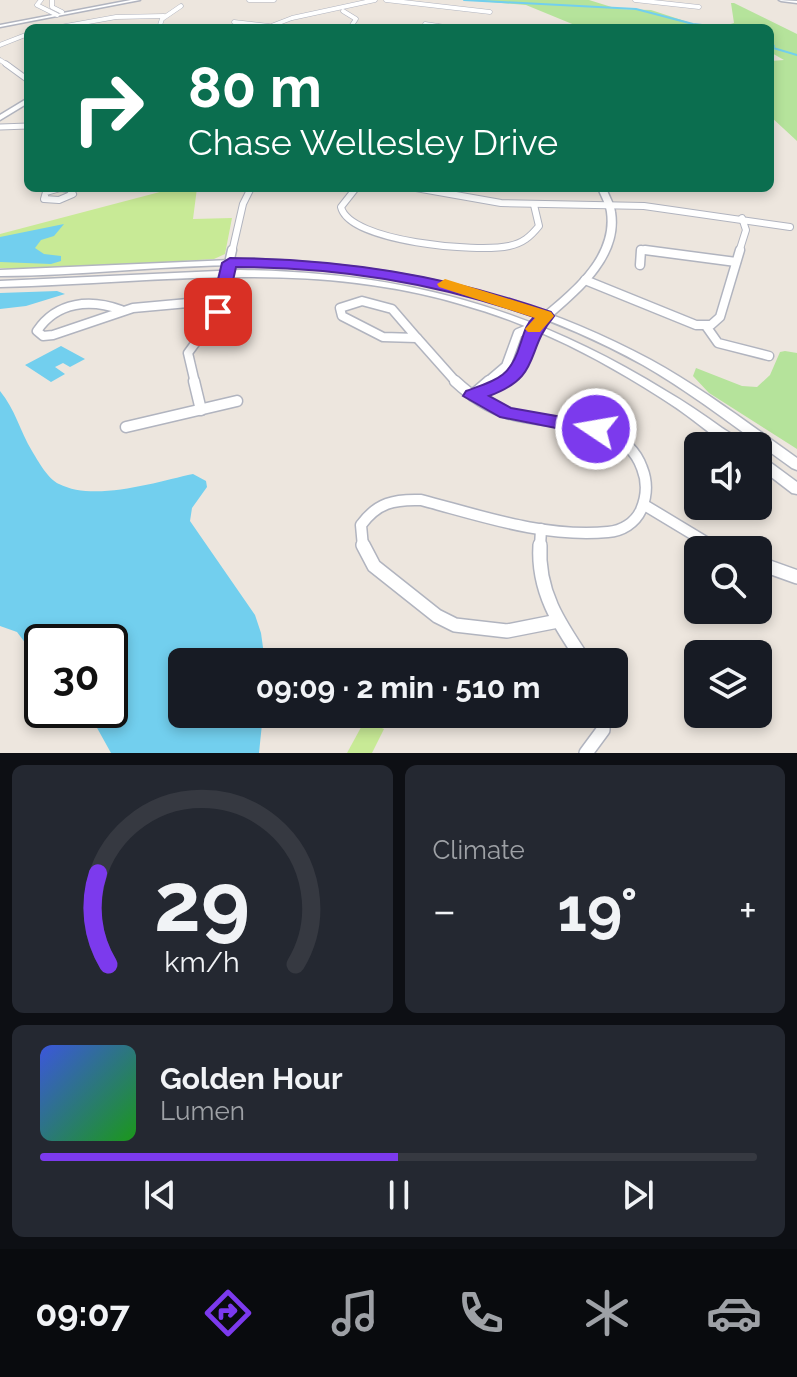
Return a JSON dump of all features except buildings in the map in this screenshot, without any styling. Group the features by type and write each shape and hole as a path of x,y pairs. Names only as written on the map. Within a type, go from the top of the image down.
{"main road":[{"path":"0,273 334,266 397,274 484,294 609,343 666,374 797,465"},
{"path":"0,284 228,268 384,284 455,299 580,345 647,381 719,432"},
{"path":"772,470 797,489"}],"street":[{"path":"41,0 37,5 39,8 57,15"},
{"path":"52,0 52,7 65,14"},
{"path":"0,26 138,0"},
{"path":"249,0 274,0"},
{"path":"277,24 299,17 343,11 375,0"},
{"path":"386,0 490,12"},
{"path":"781,0 797,2"},
{"path":"634,1 699,7"},
{"path":"81,24 116,17 164,16 181,6"},
{"path":"425,24 439,6"},
{"path":"343,11 356,19 353,24"},
{"path":"161,24 164,16"},
{"path":"234,22 248,24"},
{"path":"0,45 24,36"},
{"path":"0,60 24,77"},
{"path":"0,118 24,103"},
{"path":"0,127 24,126"},
{"path":"201,410 188,353 218,312 243,204 249,192"},
{"path":"353,192 341,207 343,216 356,226 477,249 511,247 531,239 539,226 534,205"},
{"path":"436,192 487,202 644,206 790,227"},
{"path":"473,396 504,384 516,374 523,363 535,326 585,280 609,247 613,227 611,206 604,192"},
{"path":"706,326 720,317 746,230 742,218"},
{"path":"640,265 641,250 736,262"},
{"path":"585,280 686,322 706,326 718,343 769,356"},
{"path":"121,310 99,302 84,303 42,322 37,331 43,336 59,336 121,310 176,301 221,300"},
{"path":"418,338 383,337 342,316 340,308 358,301 391,307 418,338 450,378 473,396 506,413 596,429 629,448 641,463 647,491 646,506 642,515 624,530 574,536 402,498 377,505 361,525 363,548 374,566 437,616 455,625 507,631 558,621"},
{"path":"126,427 237,401"},
{"path":"646,506 696,536"},
{"path":"541,529 537,564 539,584 576,648"},
{"path":"772,568 797,577"},
{"path":"586,753 603,728"}],"green space":[{"path":"467,0 589,0 618,9 651,10 694,24 572,24 526,5"},
{"path":"731,3 797,34 797,141 774,120 774,61 784,60 774,54 774,24 731,24 734,23"},
{"path":"160,192 196,192 193,219 232,218 225,254 214,259 35,270 0,268 0,234"},
{"path":"780,352 797,353 797,449 709,393 693,376 696,368 742,386 757,387 770,375"},
{"path":"361,728 384,729 372,753 347,753"}],"water":[{"path":"64,224 54,236 41,240 35,248 44,254 61,256 61,261 51,264 0,262 0,237"},
{"path":"57,291 65,294 26,306 0,309 0,293"},
{"path":"61,346 85,359 70,367 63,363 55,367 65,374 51,382 25,365"},
{"path":"0,391 37,460 59,484 73,489 107,491 193,474 206,481 207,487 192,508 190,521 255,615 263,648 168,648 168,728 262,728 259,753 111,753 97,728 128,728 128,624 24,624 24,641 17,632 0,626"}],"waterway":[{"path":"464,0 636,9 693,24"},
{"path":"774,48 797,55"}],"slow traffic":[{"path":"445,284 510,302 546,316 534,329"}],"route":[{"path":"218,312 230,263 284,263 363,269 429,280 510,302 546,316 535,326 523,363 516,374 504,384 473,396 506,413 596,429"}]}
